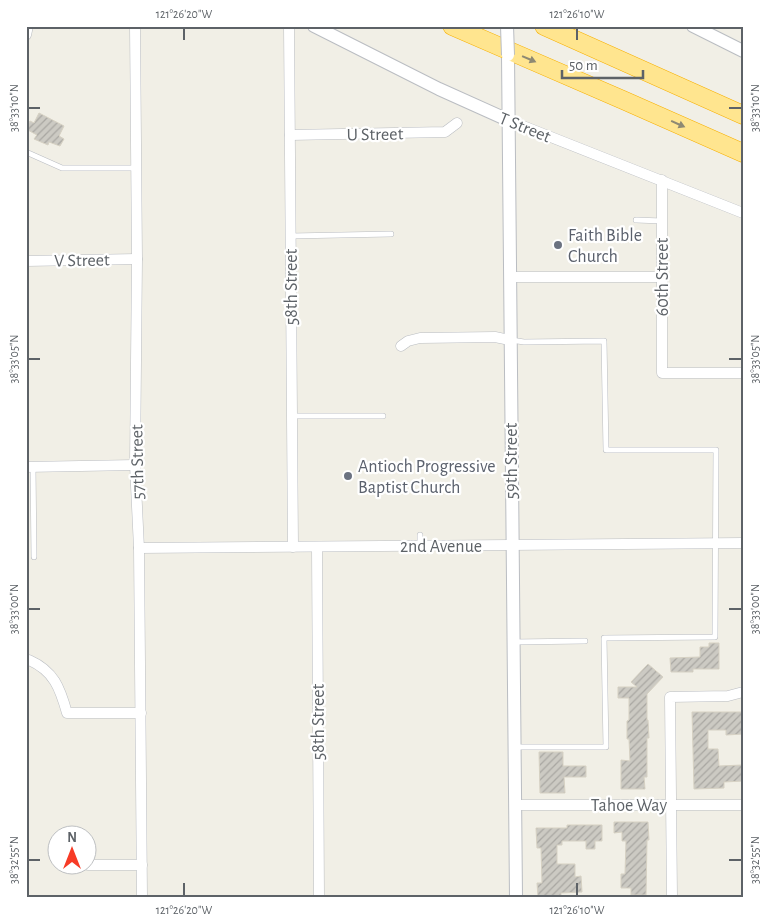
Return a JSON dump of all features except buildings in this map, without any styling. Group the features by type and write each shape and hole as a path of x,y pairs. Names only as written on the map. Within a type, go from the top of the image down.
{"highway":[{"path":"452,26 743,153"},
{"path":"544,26 743,115"}],"street":[{"path":"26,35 28,26"},
{"name":"57th Street","path":"135,26 137,259 135,465 139,548 142,897"},
{"name":"58th Street","path":"289,26 292,416 297,458 293,547"},
{"name":"T Street","path":"314,26 439,89 508,120 743,212"},
{"name":"59th Street","path":"507,26 516,897"},
{"path":"693,26 743,51"},
{"name":"U Street","path":"290,135 444,132 457,123"},
{"name":"60th Street","path":"662,180 662,373 743,373"},
{"name":"V Street","path":"26,261 137,259"},
{"path":"510,277 662,277"},
{"path":"402,346 408,341 420,338 495,337 510,340"},
{"path":"30,467 135,465"},
{"name":"2nd Avenue","path":"139,548 317,547 420,540 513,545 743,543"},
{"name":"58th Street","path":"317,547 319,897"},
{"path":"29,660 43,668 55,680 66,713 141,713"},
{"path":"672,897 670,697 728,696 743,692"},
{"name":"Tahoe Way","path":"516,805 743,805"},
{"path":"98,865 142,865"}],"lane":[{"path":"26,152 62,168 136,168"},
{"path":"636,220 662,221"},
{"path":"291,236 391,234"},
{"path":"510,340 524,342 604,341 606,450 716,450 715,637 604,638 606,747 515,747"},
{"path":"292,416 383,416"},
{"path":"30,467 34,557"},
{"path":"514,642 585,641"}],"place":[{"name":"Faith Bible Church","path":"558,245"},
{"name":"Antioch Progressive Baptist Church","path":"348,476"}]}
